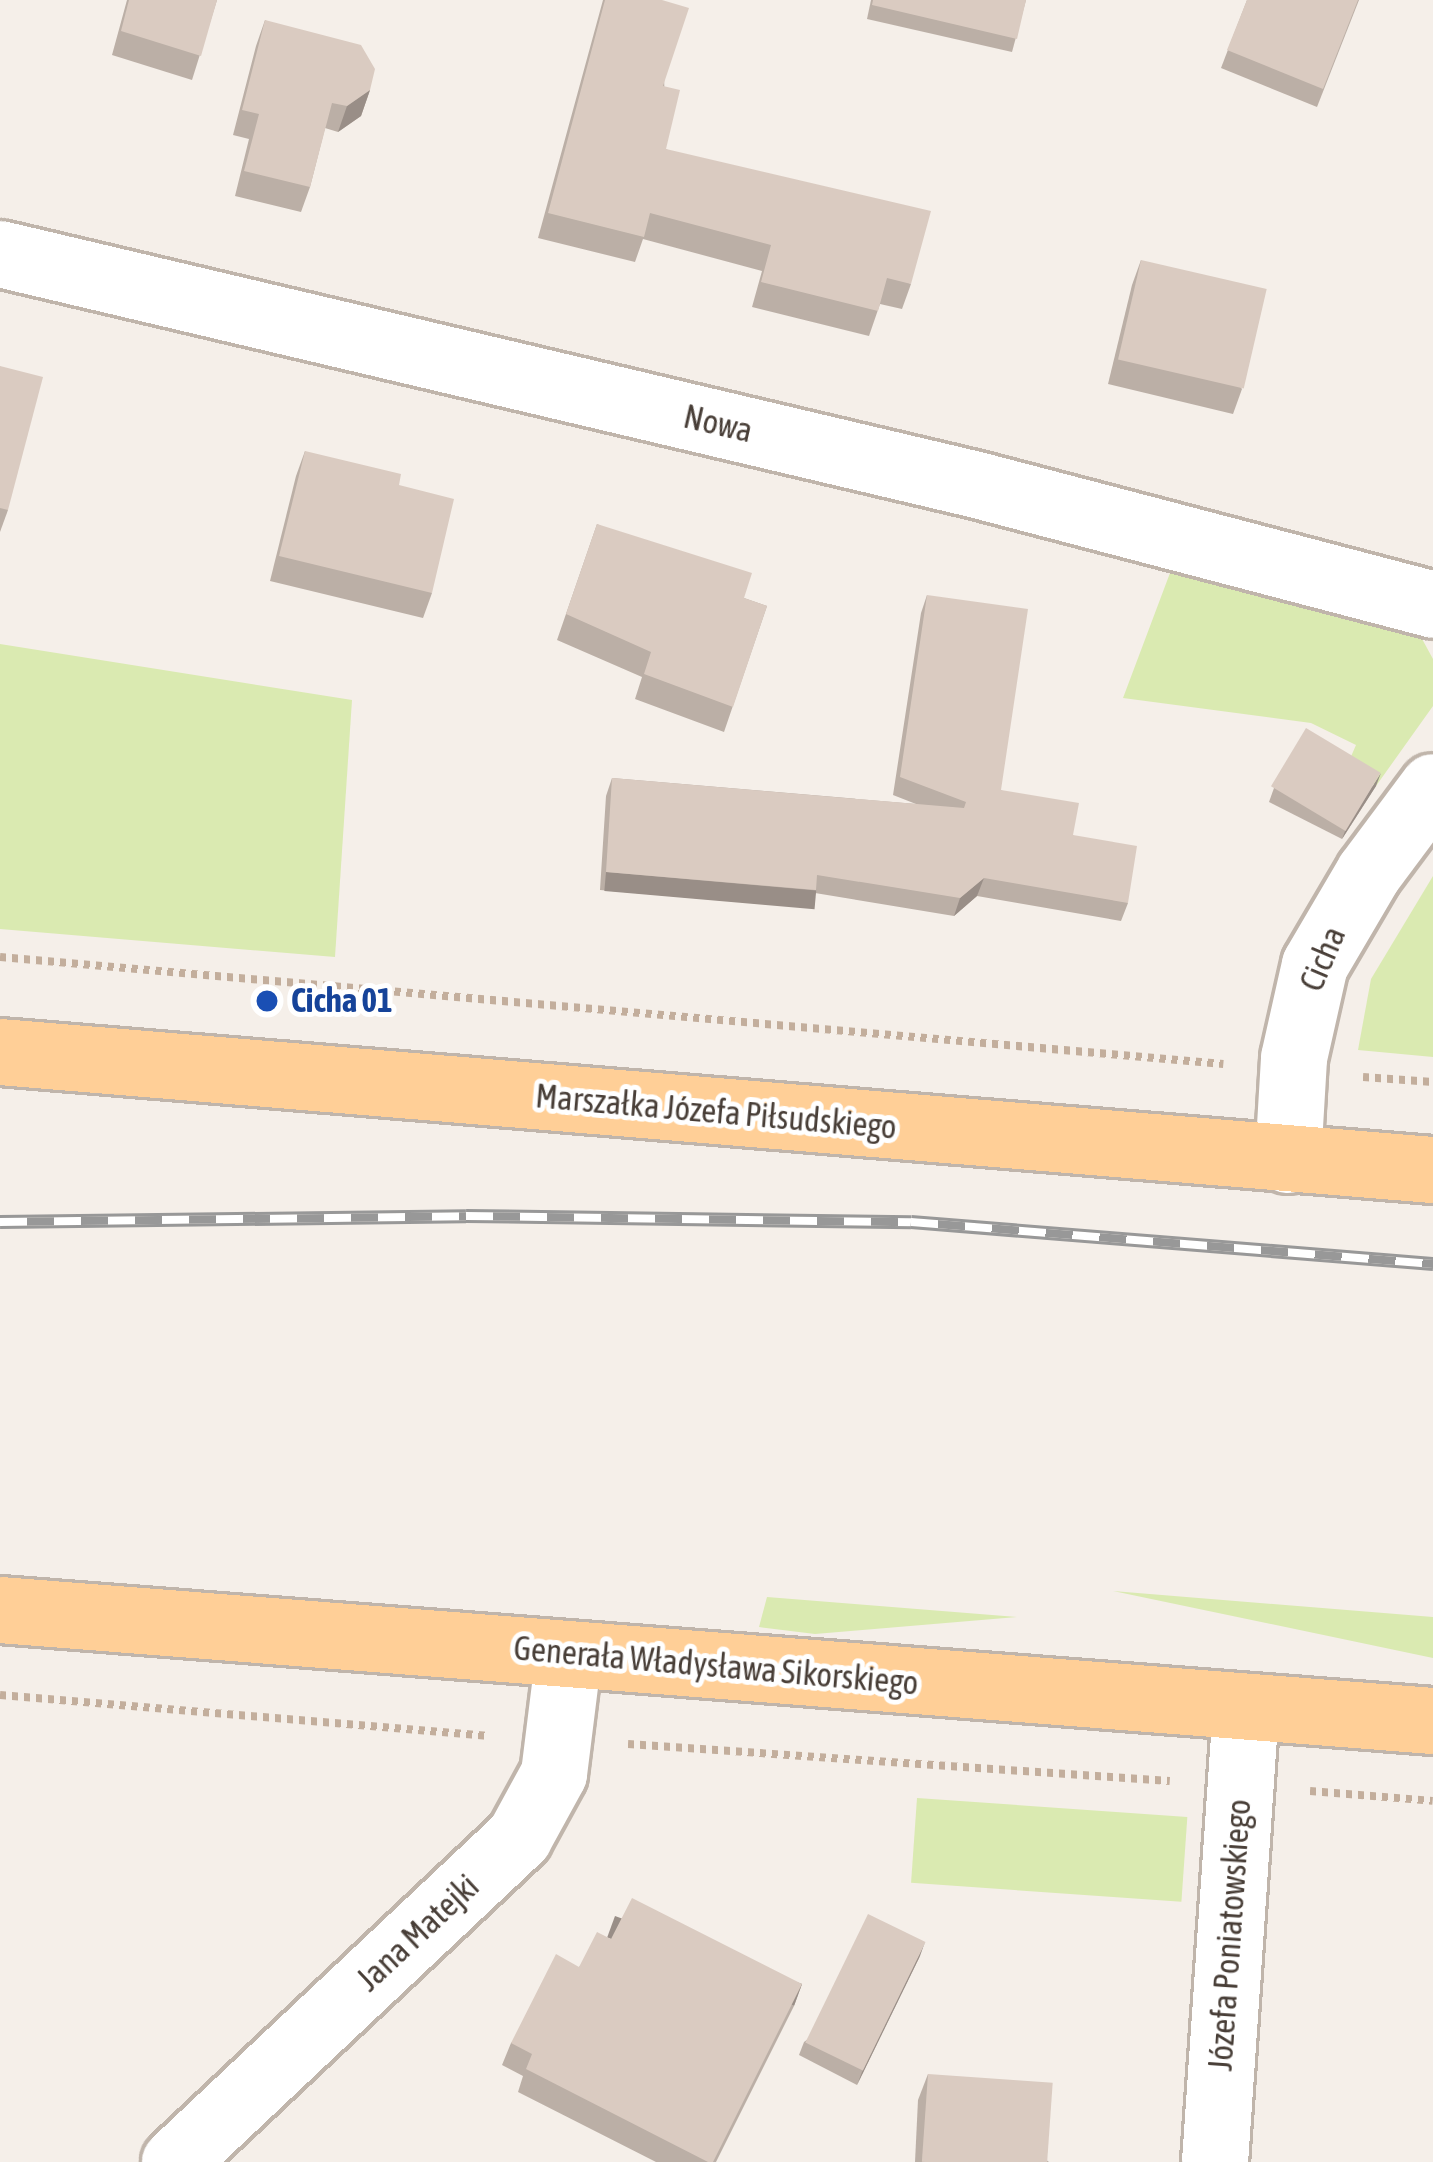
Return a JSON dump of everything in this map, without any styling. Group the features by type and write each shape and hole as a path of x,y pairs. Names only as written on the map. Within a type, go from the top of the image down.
{"main road":[{"name":"Marszałka Józefa Piłsudskiego","path":"0,1052 1433,1170"},
{"name":"Generała Władysława Sikorskiego","path":"0,1610 1433,1721"}],"street":[{"name":"Nowa","path":"0,254 977,485 1433,604"},
{"name":"Cicha","path":"1288,1160 1294,1058 1304,997 1333,928 1433,787"},
{"name":"Jana Matejki","path":"175,2162 519,1838 554,1774 569,1654"},
{"name":"Józefa Poniatowskiego","path":"1215,2162 1246,1708"}],"path":[{"path":"0,957 1225,1064 1263,1054 1346,1062 1361,1077 1433,1082"},
{"path":"0,1695 511,1738"},
{"path":"614,1743 1433,1801"}],"green space":[{"path":"1170,573 1421,637 1433,659 1433,706 1376,786 1346,768 1356,745 1311,723 1123,698"},
{"path":"0,644 352,700 335,957 0,929"},
{"path":"1433,876 1433,1057 1358,1050 1371,979"},
{"path":"1113,1591 1433,1617 1433,1658"},
{"path":"767,1597 1017,1617 815,1634 759,1627"},
{"path":"917,1798 1187,1817 1181,1902 911,1883"}],"building":[{"path":"129,0 217,0 201,56 121,31"},
{"path":"605,0 662,0 689,8 663,86 680,90 666,149 931,211 911,284 887,278 878,311 761,282 771,245 650,213 644,237 548,213"},
{"path":"873,0 1026,0 1017,39 872,5"},
{"path":"1247,0 1358,0 1323,89 1227,50"},
{"path":"265,20 361,45 375,69 370,90 347,106 332,103 310,187 244,171 259,114 242,110"},
{"path":"1141,260 1267,289 1244,388 1118,359"},
{"path":"0,366 43,377 8,510 0,508"},
{"path":"305,451 401,474 399,485 454,499 432,593 279,556"},
{"path":"597,524 752,573 744,598 767,606 733,707 644,674 651,652 566,614"},
{"path":"927,595 1028,609 1001,790 1079,803 1073,835 1137,846 1128,903 984,878 960,898 817,875 816,890 606,872 612,778 964,808 966,802 900,777"},
{"path":"1306,728 1381,773 1346,831 1271,786"},
{"path":"632,1898 802,1984 713,2162 526,2069 532,2054 511,2043 556,1954 579,1967 597,1932 611,1939"},
{"path":"868,1914 926,1942 863,2071 805,2043"},
{"path":"928,2074 1053,2083 1047,2162 922,2162"}],"railway":[{"path":"0,1222 466,1216 911,1222 1433,1264"}],"place":[{"name":"Cicha 01","path":"267,1001"}]}
